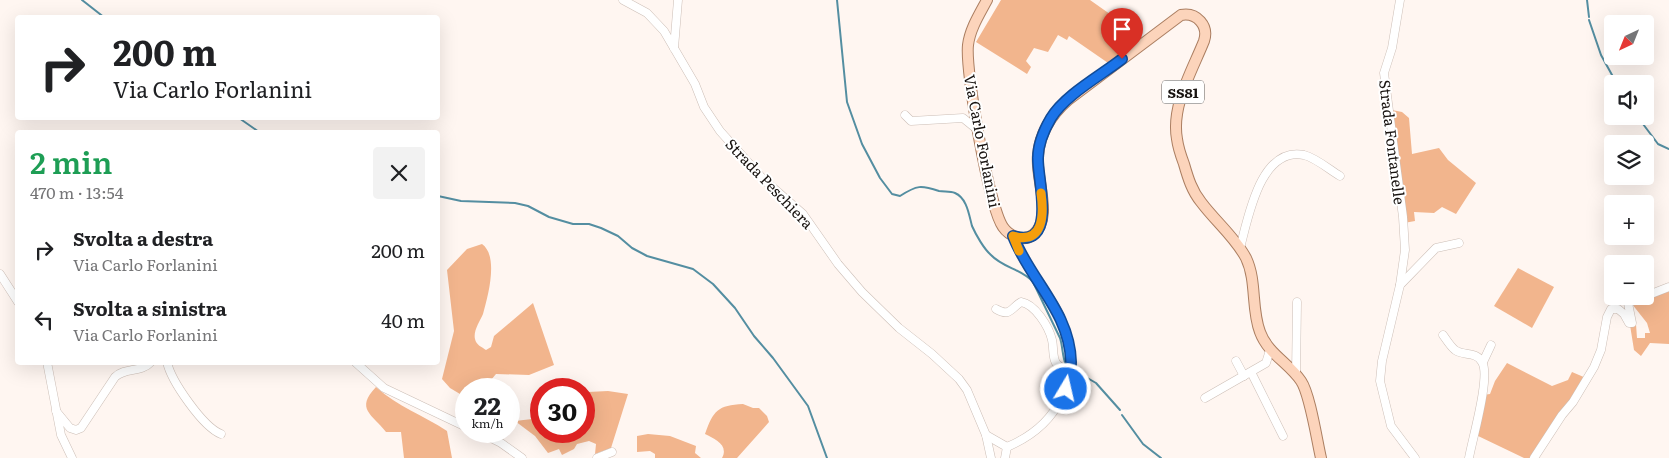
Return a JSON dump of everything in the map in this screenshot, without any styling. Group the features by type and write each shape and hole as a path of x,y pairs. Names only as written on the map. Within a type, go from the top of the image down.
{"main road":[{"name":"Via Carlo Forlanini","path":"987,0 970,33 968,62 978,130 1000,220 1003,228 1013,236"},
{"name":"SS81","path":"1013,236 1020,238 1029,237 1038,230 1041,223 1043,208 1038,157 1042,136 1055,112 1068,100 1181,15 1188,14 1198,19 1205,29 1206,35 1179,105 1176,138 1192,188 1200,201 1240,248 1249,266 1255,315 1260,333 1270,350 1296,375 1304,387 1321,458"}],"street":[{"name":"Strada Peschiera","path":"623,0 647,13 664,31 695,84 704,107 720,130 763,179 803,214 838,264 862,292 899,328 932,354 959,379 967,390 986,435 991,458"},
{"path":"674,48 678,0"},
{"name":"Strada Fontanelle","path":"1400,0 1392,48 1384,73 1403,217 1405,250 1400,285 1382,361 1380,382 1391,426 1415,458"},
{"path":"904,115 911,121 964,118 978,130"},
{"path":"1240,248 1253,198 1266,172 1279,160 1291,155 1304,155 1340,176"},
{"path":"1005,458 1007,447 1035,430 1054,411 1066,389 1071,363 1064,325 1052,302 1020,255 1013,236"},
{"path":"1400,285 1436,248 1459,243"},
{"path":"0,274 15,297"},
{"path":"1534,458 1562,415 1573,402 1590,373 1601,350 1607,317 1611,309 1618,309 1624,314 1629,323 1632,323 1628,304 1669,286"},
{"path":"996,309 1004,313 1009,312 1022,302 1028,303 1048,328 1056,363 1062,368 1070,369"},
{"path":"1296,375 1297,302"},
{"path":"1442,335 1456,351 1474,354 1482,362 1485,369 1482,395 1469,458"},
{"path":"1482,362 1492,344"},
{"path":"1206,398 1266,363 1270,350"},
{"path":"1236,361 1244,376"},
{"path":"48,365 62,435 72,458"},
{"path":"56,411 70,428 76,430 81,428 115,376 121,371 145,368 148,365"},
{"path":"168,365 179,389 212,429 221,434"},
{"path":"358,365 384,388 455,422"},
{"path":"1251,372 1283,436"},
{"path":"986,435 1007,447"},
{"path":"501,443 522,458"},
{"path":"597,458 612,452"}],"shaded area":[{"path":"1001,0 1090,0 1134,31 1121,39 1132,50 1111,65 1069,36 1067,40 1058,35 1048,52 1034,48 1026,61 1031,67 1027,74 976,42"},
{"path":"1392,110 1402,112 1409,118 1412,154 1439,148 1448,160 1476,183 1456,214 1442,207 1434,213 1414,212 1415,221 1404,223"},
{"path":"482,244 490,257 491,277 483,314 475,333 475,339 479,346 486,350 491,347 494,336 533,303 554,365 529,375 496,374 493,378 455,378 455,391 442,379 454,331 447,270 467,249"},
{"path":"1518,268 1554,287 1532,328 1494,306"},
{"path":"1669,289 1669,344 1650,343 1641,356 1634,350 1630,325 1636,324 1637,338 1645,338 1645,333 1650,333 1647,323 1633,305 1654,305 1654,295"},
{"path":"1507,363 1552,386 1568,380 1572,372 1586,378 1533,458 1524,458 1476,435 1483,395 1490,394 1495,381"},
{"path":"376,387 393,400 447,431 452,458 404,458 401,432 386,432 371,416 366,406 370,395"},
{"path":"608,391 628,394 611,448 595,454 596,444 594,443 595,392"},
{"path":"743,404 759,408 767,416 769,422 737,458 722,458 724,449 720,443 705,434 708,426 714,415 722,408"},
{"path":"530,419 530,432 520,425 520,420"},
{"path":"648,434 670,436 696,446 695,453 701,458 655,458 655,454 650,451 637,452 637,436"},
{"path":"540,443 581,443 562,455 559,449 548,453"}],"waterway":[{"path":"82,0 101,15"},
{"path":"837,0 847,102 862,144 880,178 892,194 900,196 919,187 953,192 959,195 967,207 972,226 988,252 1001,263 1023,274 1033,282 1060,338 1066,365"},
{"path":"1587,0 1589,17"},
{"path":"1589,20 1601,55 1612,75"},
{"path":"242,120 256,130"},
{"path":"1644,125 1658,144 1669,149"},
{"path":"440,196 461,201 515,203 528,206 549,217 573,224 589,224 601,228 618,236 632,248 647,256 693,269 713,284 735,308 808,406 827,458"},
{"path":"1077,372 1096,383 1120,410"},
{"path":"1122,415 1143,444 1161,458"}],"slow traffic":[{"path":"1019,251 1013,236 1020,238 1029,237 1038,230 1043,216 1041,193"}],"route":[{"path":"1066,389 1071,363 1064,325 1052,302 1020,255 1013,236 1020,238 1029,237 1038,230 1041,223 1043,208 1038,157 1042,136 1050,120 1062,105 1122,59"}]}
